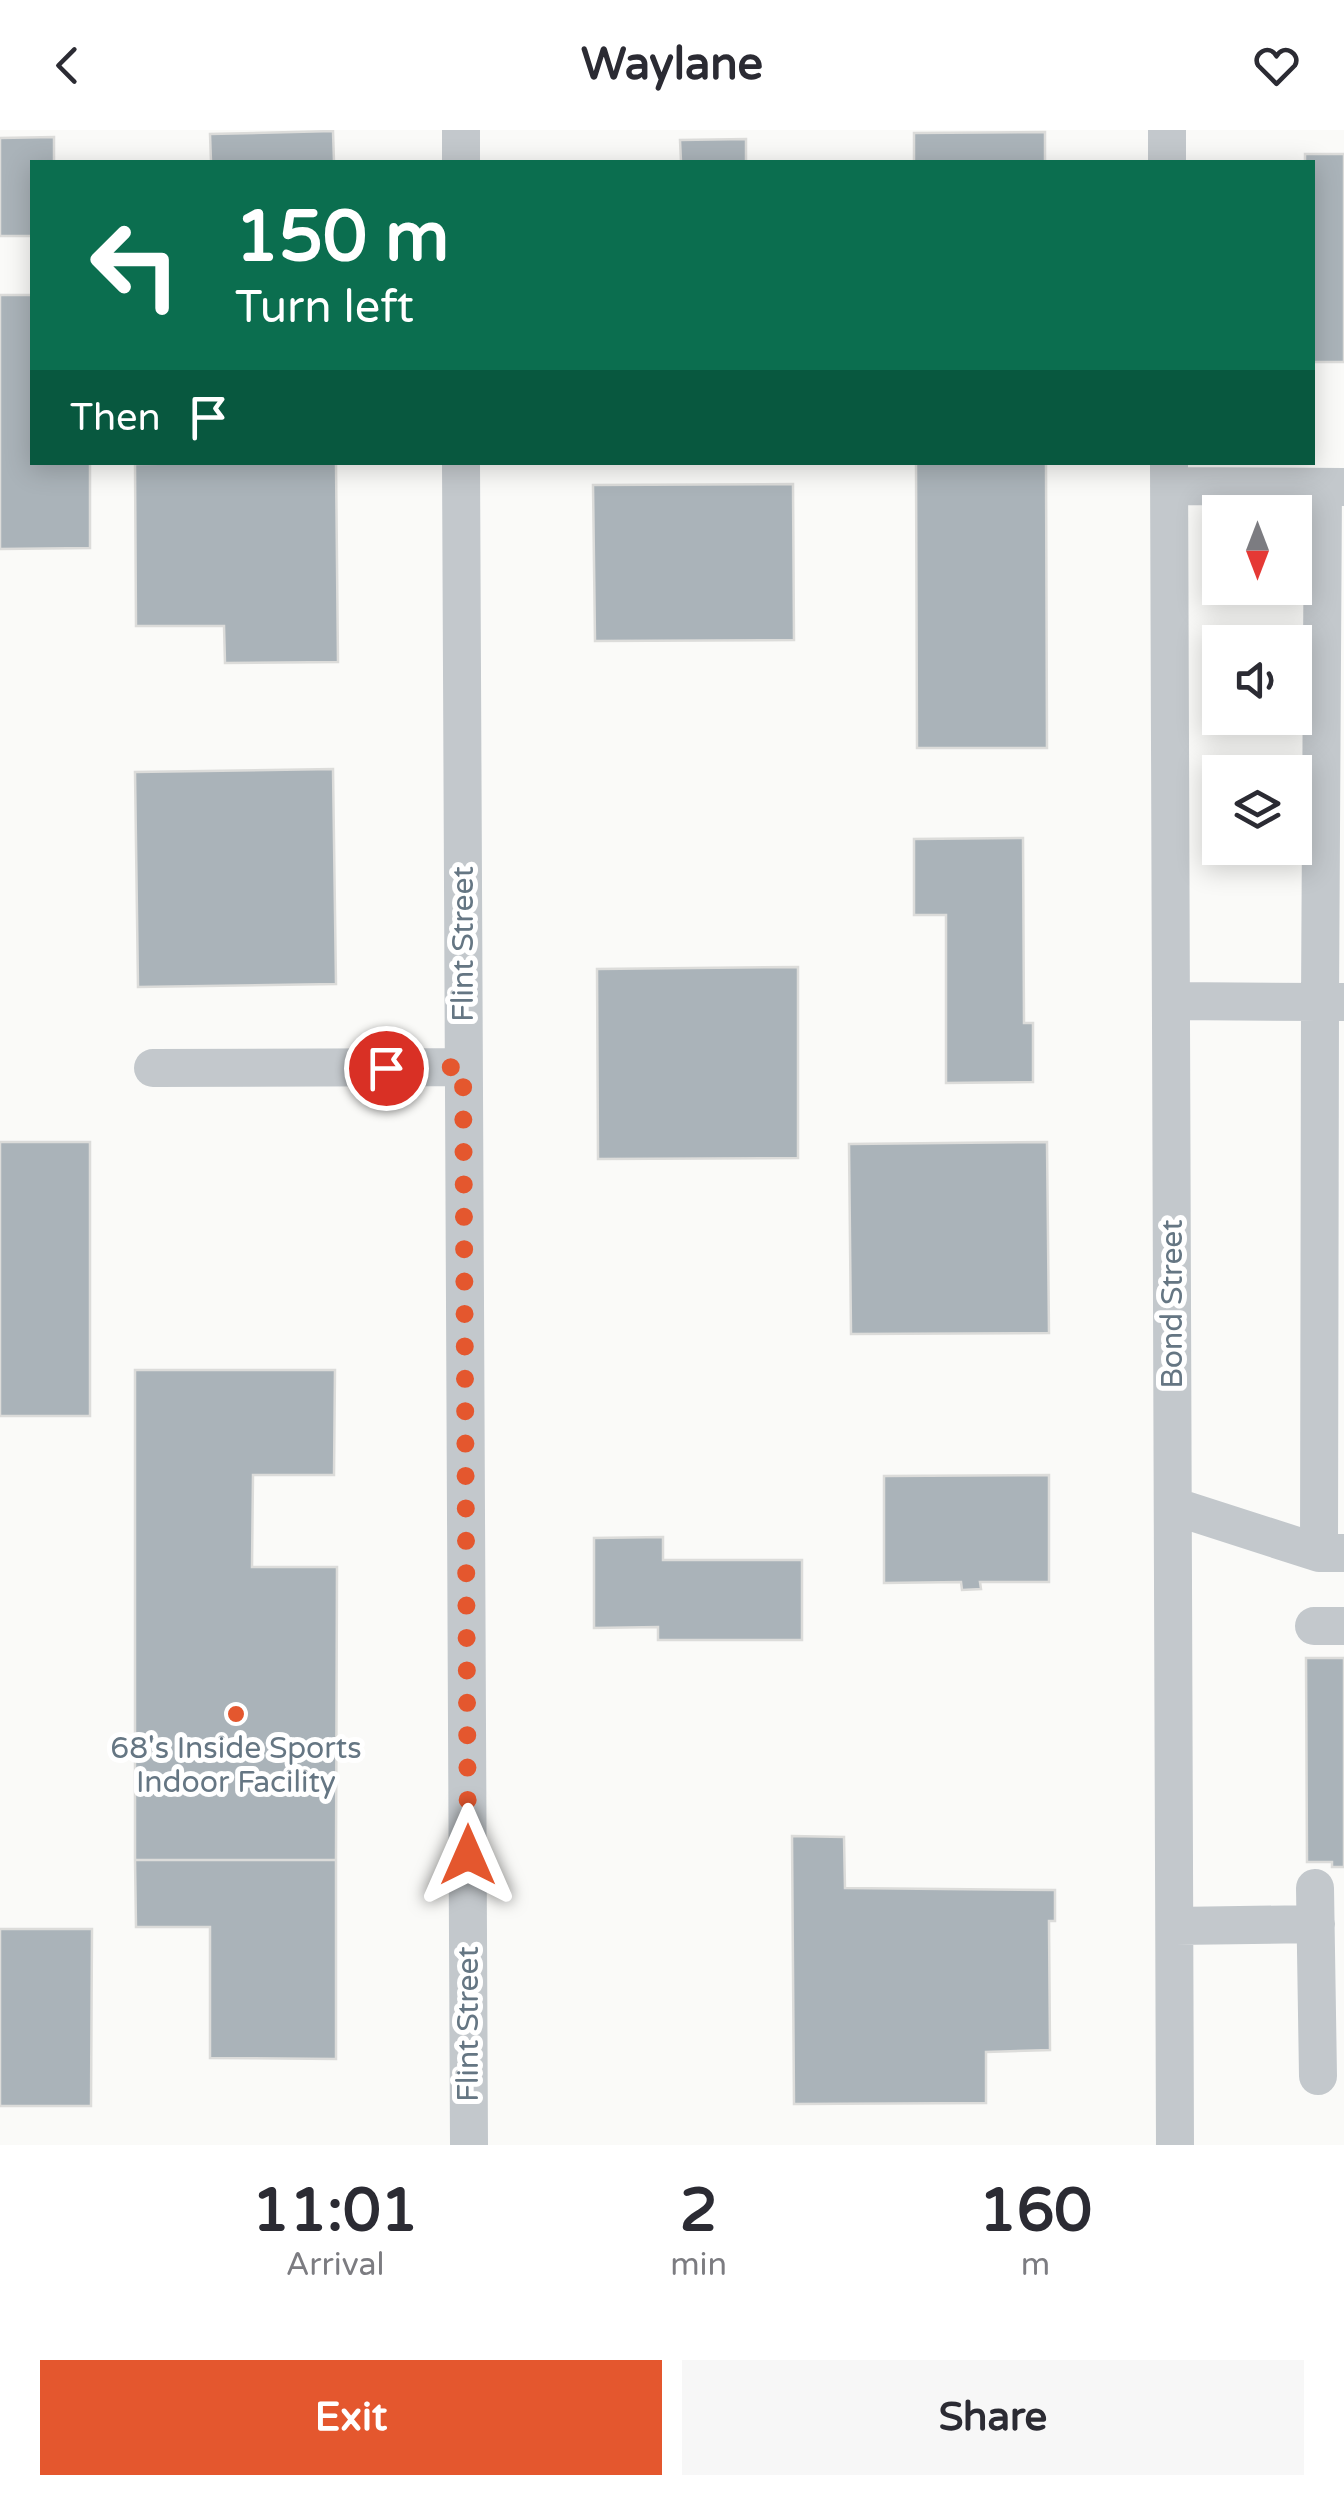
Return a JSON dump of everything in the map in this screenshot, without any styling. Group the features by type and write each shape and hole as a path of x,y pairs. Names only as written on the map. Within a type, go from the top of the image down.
{"street":[{"path":"461,130 461,160"},
{"path":"1167,130 1167,160"},
{"name":"Flint Street","path":"462,465 469,2145"},
{"path":"1169,474 1333,487 1331,1553 1173,1506"},
{"name":"Bond Street","path":"1169,474 1175,2145"},
{"path":"1171,1001 1332,1002"},
{"path":"153,1068 463,1067"},
{"path":"1174,1926 1316,1906 1318,2076"}],"building":[{"path":"333,131 334,160 211,160 210,134"},
{"path":"1045,132 1045,160 914,160 914,133"},
{"path":"54,137 54,160 30,160 30,236 0,236 0,138"},
{"path":"746,139 746,160 681,160 680,140"},
{"path":"1305,154 1344,154 1344,362 1315,362 1315,160 1305,160"},
{"path":"0,295 30,295 30,465 90,465 90,548 0,549"},
{"path":"135,465 336,465 338,662 225,663 224,626 136,626"},
{"path":"916,465 1046,465 1047,748 917,748"},
{"path":"793,484 794,640 595,641 593,485"},
{"path":"333,769 336,984 138,987 135,772"},
{"path":"1023,838 1024,1023 1033,1023 1033,1082 946,1083 946,915 914,915 914,839"},
{"path":"798,967 798,1158 598,1159 597,969"},
{"path":"0,1142 90,1142 90,1416 0,1416"},
{"path":"1047,1142 1049,1333 851,1334 849,1144"},
{"name":"68's Inside Sports Indoor Facility","path":"135,1370 335,1370 334,1475 253,1475 252,1567 337,1567 336,1860 135,1860"},
{"path":"1049,1475 1049,1582 980,1582 981,1589 962,1590 961,1582 884,1583 884,1476"},
{"path":"663,1537 663,1560 802,1560 802,1640 658,1640 658,1627 594,1628 594,1538"},
{"path":"1306,1658 1344,1658 1344,1867 1332,1867 1332,1862 1307,1862"},
{"path":"792,1836 844,1837 845,1888 1055,1890 1055,1921 1049,1921 1050,2050 986,2052 986,2103 794,2104"},
{"path":"135,1860 336,1860 336,2059 210,2058 210,1927 136,1927"},
{"path":"0,1929 92,1929 91,2106 0,2106"}],"place":[{"name":"68's Inside Sports Indoor Facility","path":"236,1714"}],"route":[{"path":"386,1068 463,1067 468,1855"}]}
